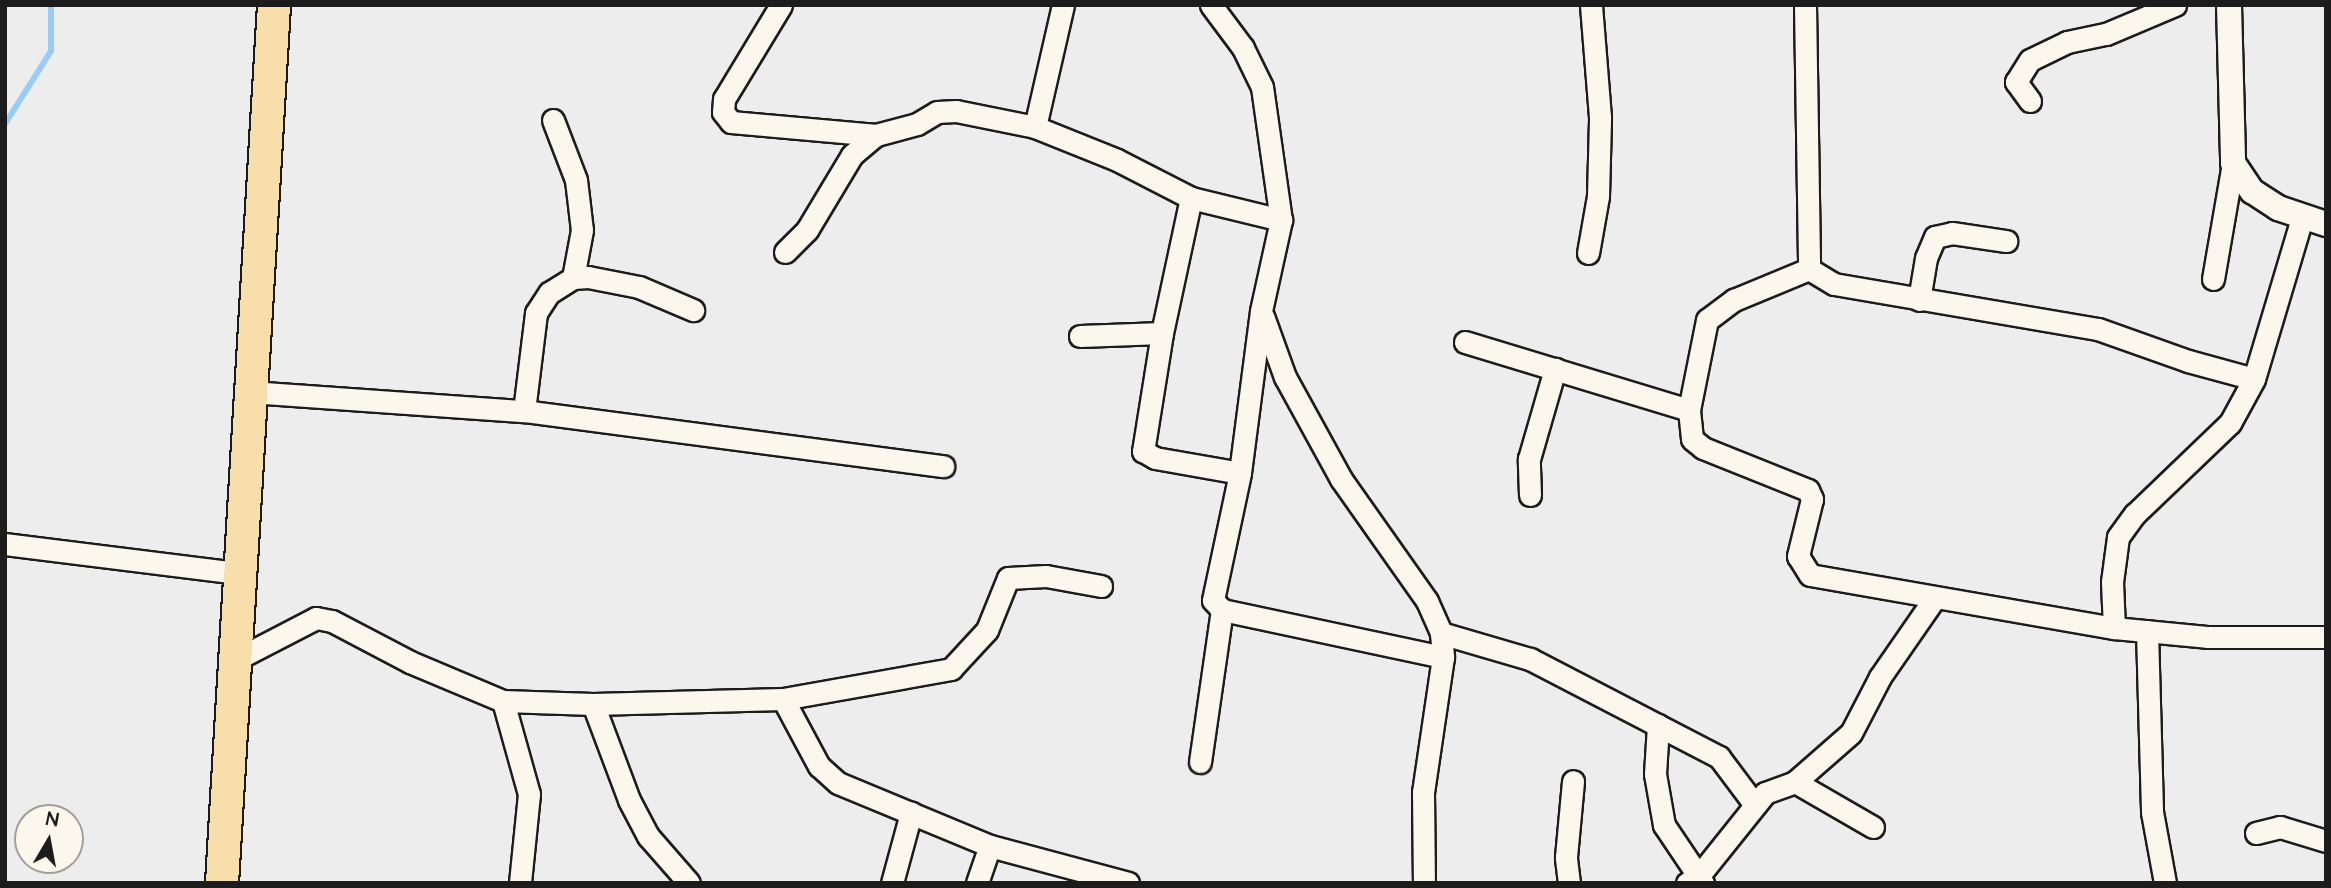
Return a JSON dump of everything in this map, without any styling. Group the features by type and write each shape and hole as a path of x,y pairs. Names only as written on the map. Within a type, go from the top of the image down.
{"main road":[{"path":"222,883 238,573 274,5"}],"street":[{"path":"780,5 724,99 723,112 731,122 876,135 917,124 937,112 956,111 1035,127 1117,160 1191,198 1280,220"},
{"path":"1035,127 1063,5"},
{"path":"1211,5 1243,48 1262,87 1280,220 1261,311 1240,473 1213,600 1223,610 1443,657"},
{"path":"1588,253 1598,196 1600,117 1591,5"},
{"path":"1805,5 1809,269"},
{"path":"2030,101 2016,82 2030,60 2067,42 2106,34 2175,5"},
{"path":"2213,279 2232,163 2229,5"},
{"path":"553,120 576,180 582,230 573,278"},
{"path":"785,252 807,230 852,156 876,135"},
{"path":"2232,163 2252,191 2302,218 2326,224"},
{"path":"1191,198 1162,333 1143,451 1155,458 1240,473"},
{"path":"2114,628 2112,582 2118,537 2135,514 2230,423 2254,379 2302,218"},
{"path":"1919,300 1926,258 1935,237 1952,233 2007,241"},
{"path":"1809,269 1834,284 2098,329 2188,362 2254,379"},
{"path":"1809,269 1734,300 1707,320 1689,410 1692,439 1703,448 1808,490 1812,499 1798,556 1810,575 1934,599 2114,628 2207,637 2326,637"},
{"path":"524,411 536,313 549,293 573,278 588,277 639,287 694,310"},
{"path":"1261,311 1285,377 1341,480 1427,601 1441,633 1443,657 1423,792 1424,883"},
{"path":"1080,337 1162,333"},
{"path":"1465,342 1689,410"},
{"path":"1530,495 1529,459 1555,369"},
{"path":"250,392 524,411 943,466"},
{"path":"5,544 238,573"},
{"path":"235,660 316,618 332,621 410,662 503,701 593,704 783,699 951,669 987,630 1008,578 1046,576 1101,586"},
{"path":"1658,725 1655,774 1664,825 1696,881 1765,793 1795,782 1851,733 1880,677 1934,599"},
{"path":"1200,762 1223,610"},
{"path":"2147,631 2152,812 2165,883"},
{"path":"1441,633 1530,659 1719,757 1755,805"},
{"path":"783,699 819,766 838,783 990,846 1128,883"},
{"path":"503,701 529,794 520,883"},
{"path":"593,704 629,800 648,836 689,883"},
{"path":"1569,883 1566,857 1573,781"},
{"path":"1795,782 1872,827"},
{"path":"892,883 911,813"},
{"path":"2256,833 2280,827 2326,841"},
{"path":"977,883 990,846"}],"waterway":[{"path":"5,124 51,51 51,5"}]}
